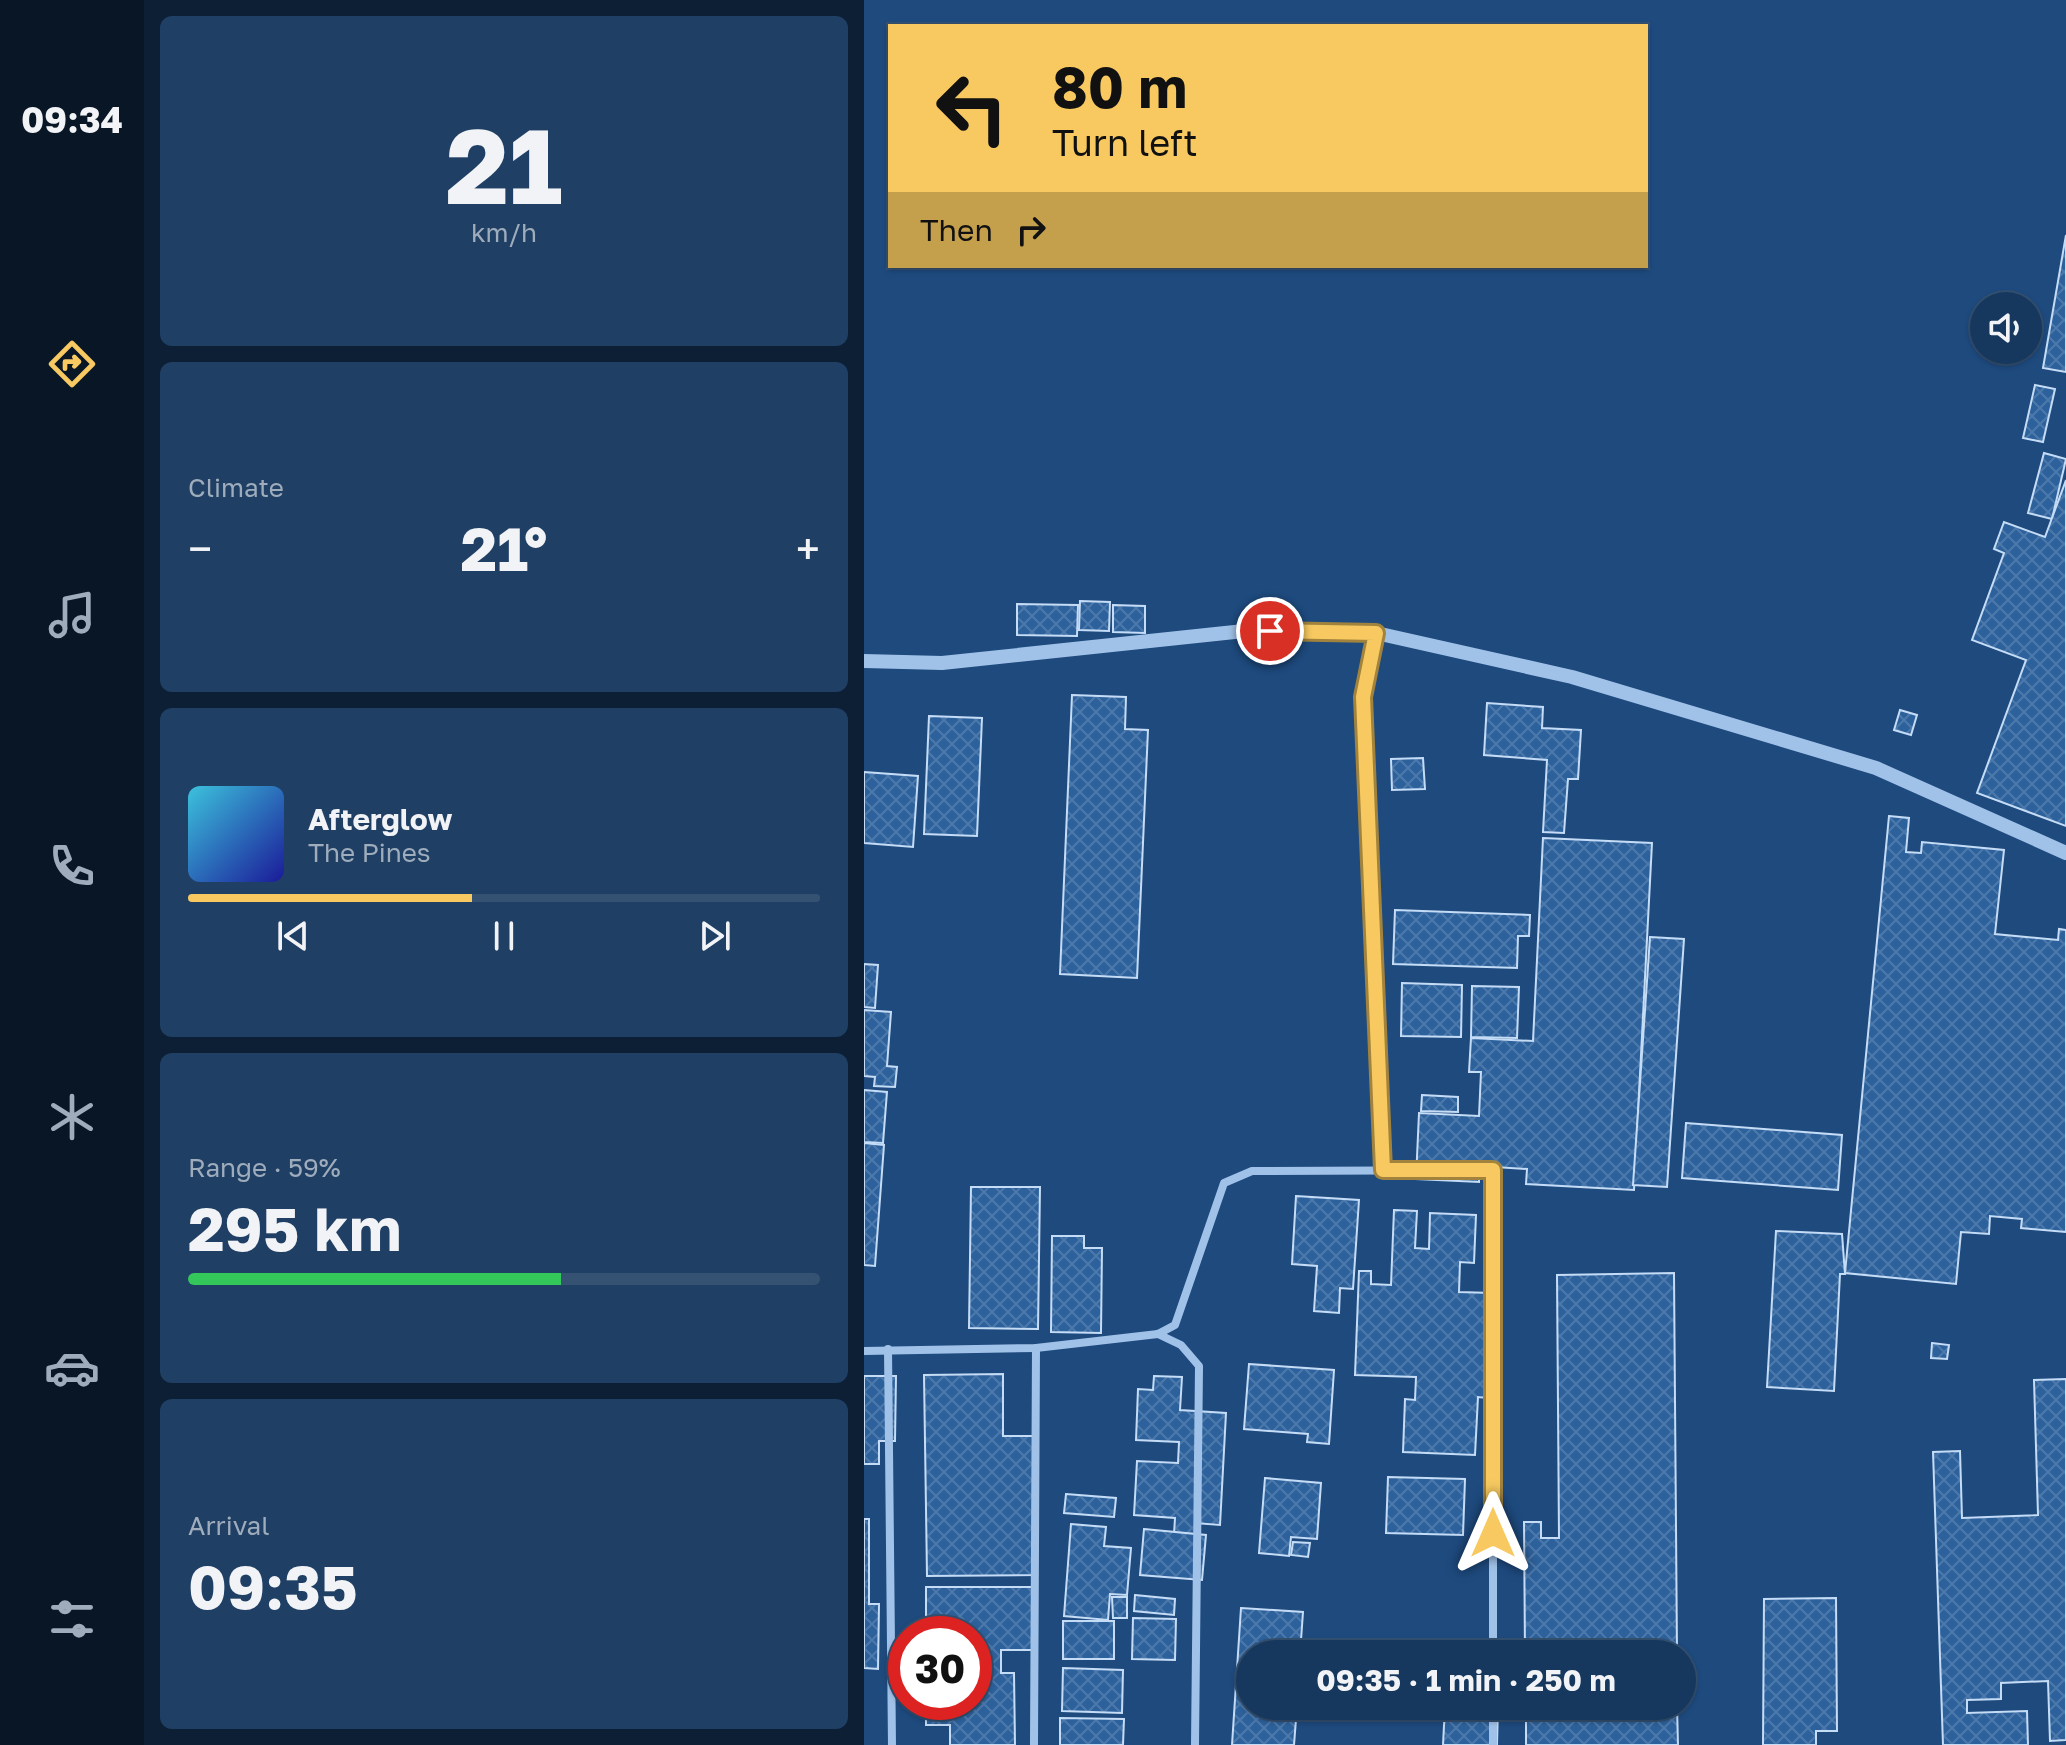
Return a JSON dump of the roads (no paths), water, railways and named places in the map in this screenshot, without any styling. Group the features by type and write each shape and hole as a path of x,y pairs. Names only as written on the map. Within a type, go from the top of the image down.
{"street":[{"path":"864,661 942,663 1244,631 1376,633 1572,677 1876,768 2066,853"},
{"path":"1376,633 1363,697 1383,1170"},
{"path":"864,1351 1036,1348 1158,1334 1175,1325 1224,1183 1252,1171 1493,1170 1493,1640"},
{"path":"1158,1334 1181,1345 1199,1366 1195,1745"},
{"path":"1034,1745 1036,1348"},
{"path":"888,1349 892,1745"},
{"path":"1493,1720 1493,1745"}]}
